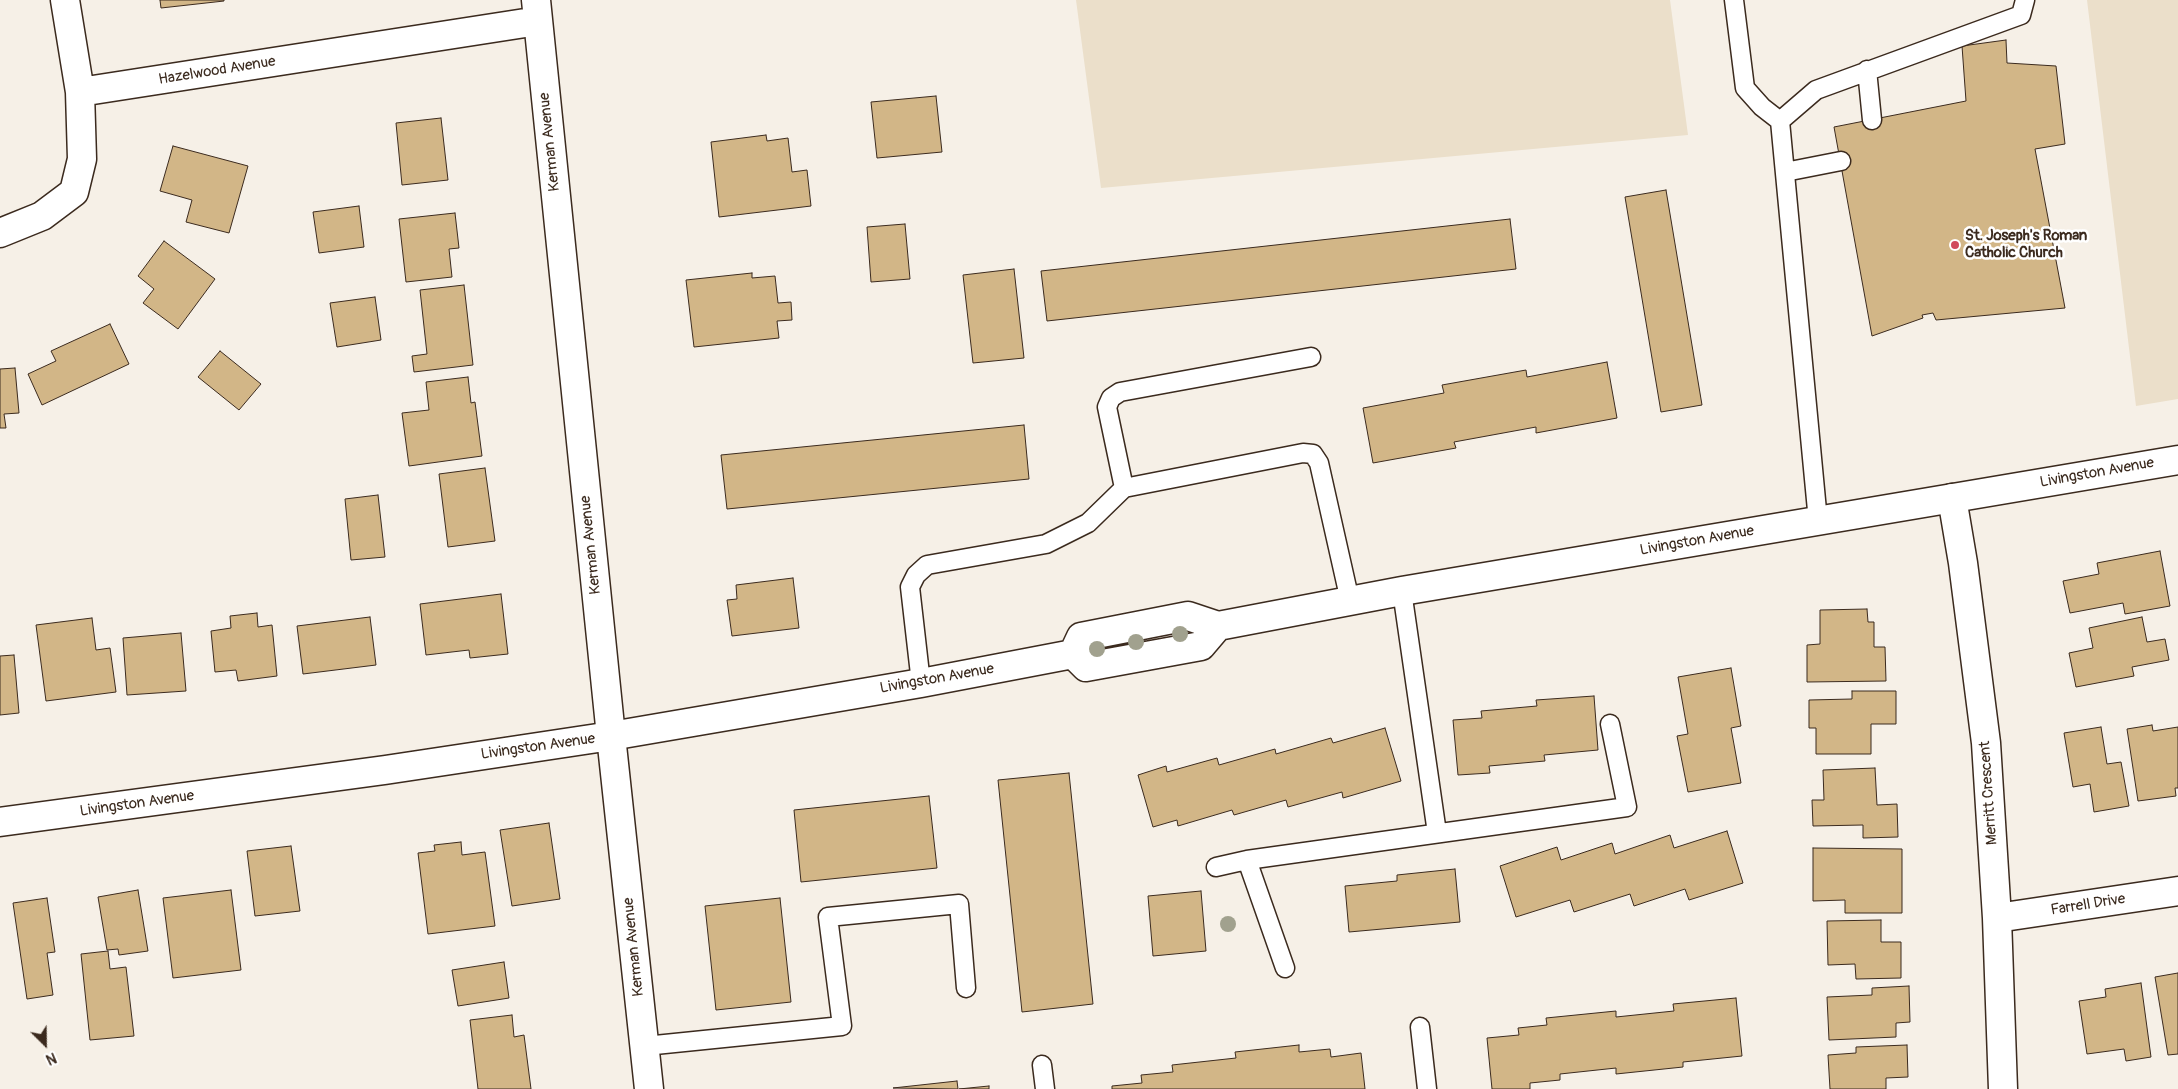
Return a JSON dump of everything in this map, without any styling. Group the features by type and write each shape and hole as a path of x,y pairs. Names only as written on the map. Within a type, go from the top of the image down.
{"street":[{"path":"0,233 42,216 74,192 82,159 80,92 65,0"},
{"name":"Hazelwood Avenue","path":"80,92 537,10"},
{"name":"Kerman Avenue","path":"537,10 610,736 649,1089"},
{"name":"Livingston Avenue","path":"0,822 385,770 610,736 921,683 1073,654 1081,637 1188,616 1218,626 1402,591 2178,460"},
{"name":"Merritt Crescent","path":"1952,498 1963,563 1986,743 1997,918 2003,1089"},
{"name":"Farrell Drive","path":"1997,918 2178,891"}],"lane":[{"path":"1734,0 1745,88 1762,107 1780,121 1818,521"},
{"path":"1780,121 1816,90 2021,15 2025,0"},
{"path":"1868,70 1872,120"},
{"path":"1785,172 1841,160"},
{"path":"1124,488 1107,408 1111,398 1120,392 1310,357"},
{"path":"921,683 910,587 916,575 927,565 1046,544 1088,523 1124,488 1303,453 1312,454 1319,463 1350,601"},
{"path":"1402,591 1437,833"},
{"path":"1216,867 1247,860 1626,807 1610,724"},
{"path":"1247,860 1285,968"},
{"path":"645,1046 842,1026 828,917 959,904 966,988"},
{"path":"1420,1027 1427,1089"},
{"path":"1042,1065 1044,1089"}],"shaded area":[{"path":"1076,0 1670,0 1688,135 1101,188"},
{"path":"2087,0 2178,0 2178,399 2136,406"}],"building":[{"path":"160,0 224,0 224,1 161,8"},
{"name":"St. Joseph's Roman Catholic Church","path":"2006,40 2007,63 2056,66 2065,144 2035,149 2065,308 1936,320 1933,313 1922,315 1923,318 1872,336 1834,127 1966,101 1962,46"},
{"path":"936,96 942,152 877,158 871,102"},
{"path":"441,118 448,180 402,185 396,123"},
{"path":"766,135 767,141 788,138 792,172 807,170 811,206 719,217 711,142"},
{"path":"173,146 248,166 229,233 186,222 192,200 160,191"},
{"path":"1666,190 1702,405 1661,412 1625,197"},
{"path":"359,206 364,247 319,253 313,212"},
{"path":"455,213 459,248 449,249 452,277 406,282 399,219"},
{"path":"1510,219 1516,269 1047,321 1041,271"},
{"path":"905,224 910,279 871,282 867,227"},
{"path":"164,241 215,279 178,329 143,303 154,289 138,276"},
{"path":"1014,269 1024,358 973,363 963,275"},
{"path":"752,273 752,278 775,276 778,303 791,302 792,320 777,321 779,338 694,347 686,280"},
{"path":"464,285 473,365 414,372 412,356 427,354 420,290"},
{"path":"375,297 381,340 337,347 330,303"},
{"path":"110,324 129,364 42,405 28,374 56,361 51,351"},
{"path":"220,351 261,384 239,410 198,377"},
{"path":"1607,362 1617,418 1536,433 1536,427 1454,442 1456,448 1373,463 1363,408 1444,393 1442,385 1526,370 1527,377"},
{"path":"15,368 19,413 4,414 6,428 0,428 0,369"},
{"path":"468,377 471,403 475,402 482,456 409,466 402,413 429,410 426,382"},
{"path":"1024,425 1029,479 727,509 721,455"},
{"path":"485,468 495,541 448,547 439,474"},
{"path":"378,495 385,557 351,560 345,499"},
{"path":"2160,551 2170,606 2125,614 2123,603 2070,613 2063,581 2099,574 2097,563"},
{"path":"793,578 799,628 732,636 727,600 737,599 736,585"},
{"path":"501,594 508,654 470,658 469,650 426,655 420,604"},
{"path":"1867,609 1868,622 1874,622 1874,647 1885,647 1886,681 1807,682 1807,645 1820,644 1820,610"},
{"path":"257,613 258,627 272,625 277,676 238,681 236,670 215,672 211,631 231,628 230,616"},
{"path":"370,617 376,665 303,674 297,626"},
{"path":"2142,617 2147,642 2165,639 2169,660 2132,667 2134,676 2076,687 2069,653 2093,648 2089,628"},
{"path":"92,618 96,650 110,648 116,692 46,701 36,625"},
{"path":"181,633 186,691 127,695 123,638"},
{"path":"14,655 19,713 0,715 0,656"},
{"path":"1731,668 1741,726 1731,728 1741,783 1688,792 1677,736 1688,734 1678,677"},
{"path":"1852,691 1896,691 1896,724 1871,724 1871,754 1816,754 1816,728 1809,728 1809,700 1852,699"},
{"path":"1594,696 1598,750 1544,755 1545,761 1489,766 1490,773 1458,775 1453,720 1482,718 1481,711 1537,706 1536,700"},
{"path":"2152,725 2153,731 2178,727 2178,788 2175,788 2176,796 2138,801 2127,729"},
{"path":"2101,727 2107,764 2121,762 2129,806 2094,812 2090,784 2073,787 2064,733"},
{"path":"1385,728 1401,781 1343,798 1342,792 1288,807 1286,800 1234,815 1232,810 1178,826 1177,820 1153,827 1138,775 1166,766 1167,772 1217,758 1219,765 1275,749 1276,754 1331,738 1333,743"},
{"path":"1875,768 1877,805 1897,804 1898,837 1863,838 1863,825 1813,826 1812,800 1824,800 1823,770"},
{"path":"1069,773 1093,1004 1022,1012 998,780"},
{"path":"929,796 937,868 801,882 794,810"},
{"path":"549,823 560,899 512,906 500,830"},
{"path":"1727,831 1743,883 1689,900 1685,889 1634,906 1630,894 1574,912 1570,900 1516,917 1500,866 1557,847 1561,860 1612,843 1615,854 1670,835 1674,848"},
{"path":"461,842 462,855 485,852 495,926 428,934 418,853 435,851 434,845"},
{"path":"291,846 300,911 255,916 247,851"},
{"path":"1813,848 1902,849 1902,913 1845,913 1845,900 1813,901"},
{"path":"1455,869 1460,922 1349,932 1345,886 1397,881 1397,875"},
{"path":"138,890 148,951 119,955 118,949 107,950 98,897"},
{"path":"231,890 241,970 173,978 163,898"},
{"path":"1201,891 1206,951 1153,956 1148,896"},
{"path":"47,898 55,952 47,953 53,995 27,999 13,903"},
{"path":"780,898 791,1002 716,1010 705,906"},
{"path":"1881,920 1881,942 1901,942 1901,978 1856,979 1855,964 1828,965 1827,921"},
{"path":"108,951 110,969 126,967 134,1036 90,1040 81,954"},
{"path":"504,962 509,998 458,1006 452,970"},
{"path":"2178,973 2178,1054 2168,1055 2155,977"},
{"path":"2141,983 2151,1057 2126,1061 2124,1049 2087,1054 2079,1001 2106,997 2105,989"},
{"path":"1909,986 1910,1022 1896,1023 1896,1037 1829,1040 1827,997 1872,995 1872,988"},
{"path":"1736,998 1742,1056 1683,1062 1683,1067 1616,1074 1616,1068 1560,1074 1560,1080 1530,1083 1530,1089 1492,1089 1487,1038 1519,1035 1518,1028 1547,1025 1546,1018 1616,1011 1616,1017 1674,1011 1673,1004"},
{"path":"512,1015 514,1037 524,1035 531,1089 478,1089 470,1020"},
{"path":"1299,1045 1299,1052 1330,1049 1331,1057 1361,1053 1365,1089 1112,1089 1112,1086 1142,1083 1141,1075 1173,1072 1172,1065 1236,1058 1235,1052"},
{"path":"1907,1045 1908,1077 1886,1078 1886,1089 1830,1089 1828,1055 1856,1053 1856,1047"},
{"path":"957,1081 958,1089 893,1088"},
{"path":"989,1086 989,1089 959,1089"}],"place":[{"name":"St. Joseph's Roman Catholic Church","path":"1955,245"}]}
